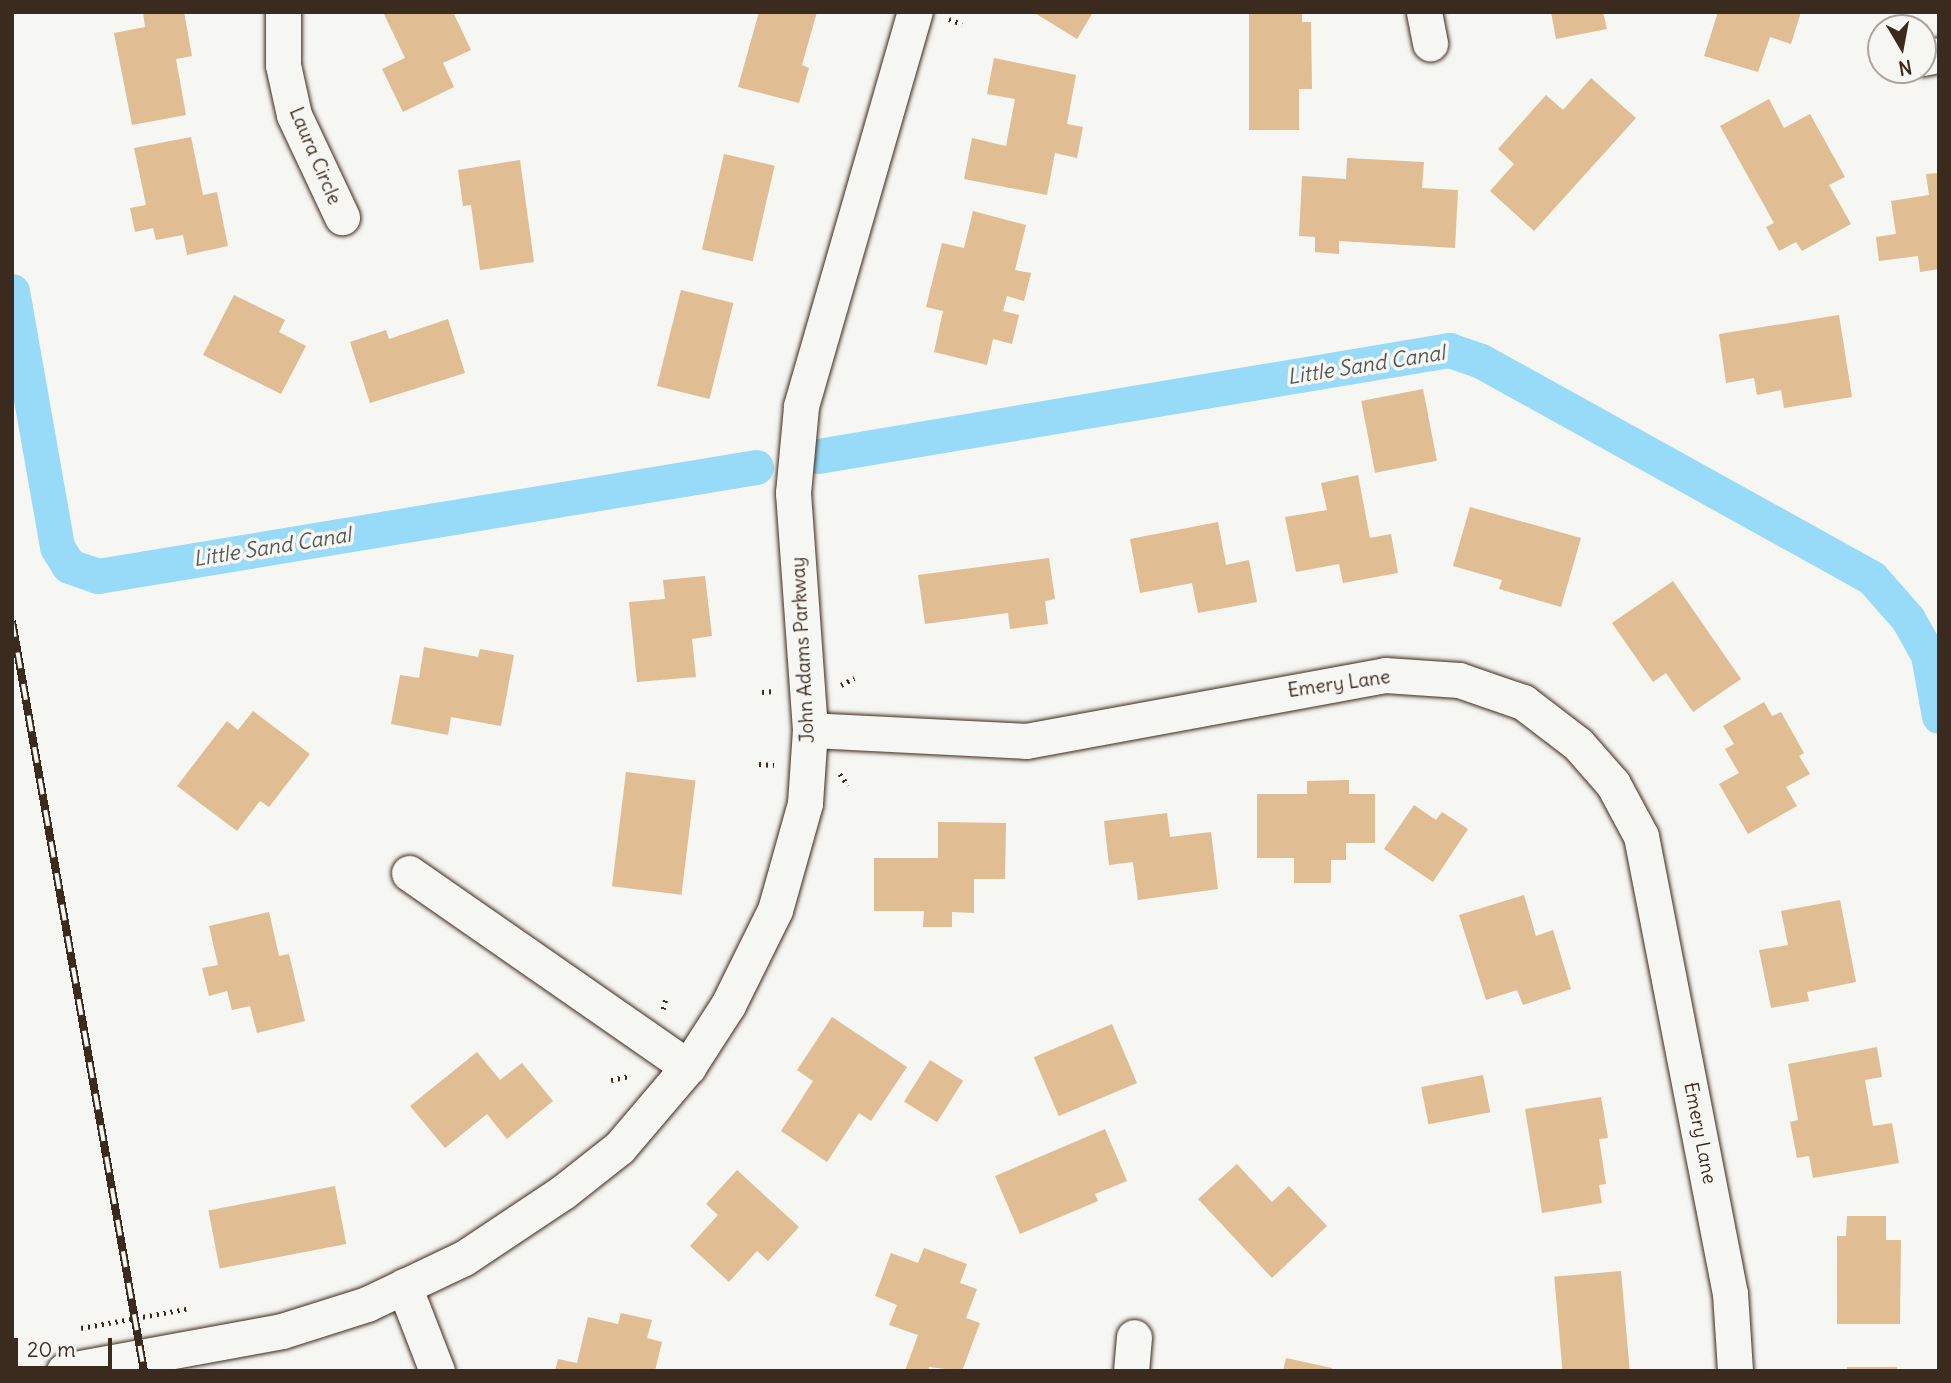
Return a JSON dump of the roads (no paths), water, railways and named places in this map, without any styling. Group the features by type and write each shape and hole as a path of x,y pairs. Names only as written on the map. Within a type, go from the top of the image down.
{"street":[{"name":"Laura Circle","path":"283,12 283,65 294,115 342,217"},
{"name":"John Adams Parkway","path":"64,1371 282,1331 367,1304 464,1258 563,1192 619,1148 688,1067 727,1005 775,910 806,803 810,730 793,492 801,406 915,12"},
{"name":"Emery Lane","path":"810,730 1026,741 1385,675 1459,680 1523,702 1578,744 1614,784 1641,836 1730,1293 1735,1371"},
{"path":"409,873 688,1067"},
{"path":"404,1286 437,1371"}],"waterway":[{"name":"Little Sand Canal","path":"12,291 57,547 69,566 98,576 756,467"},
{"name":"Little Sand Canal","path":"818,456 1449,350 1481,361 1872,578 1908,619 1928,655 1939,716"}],"railway":[{"path":"12,621 144,1371"}]}
